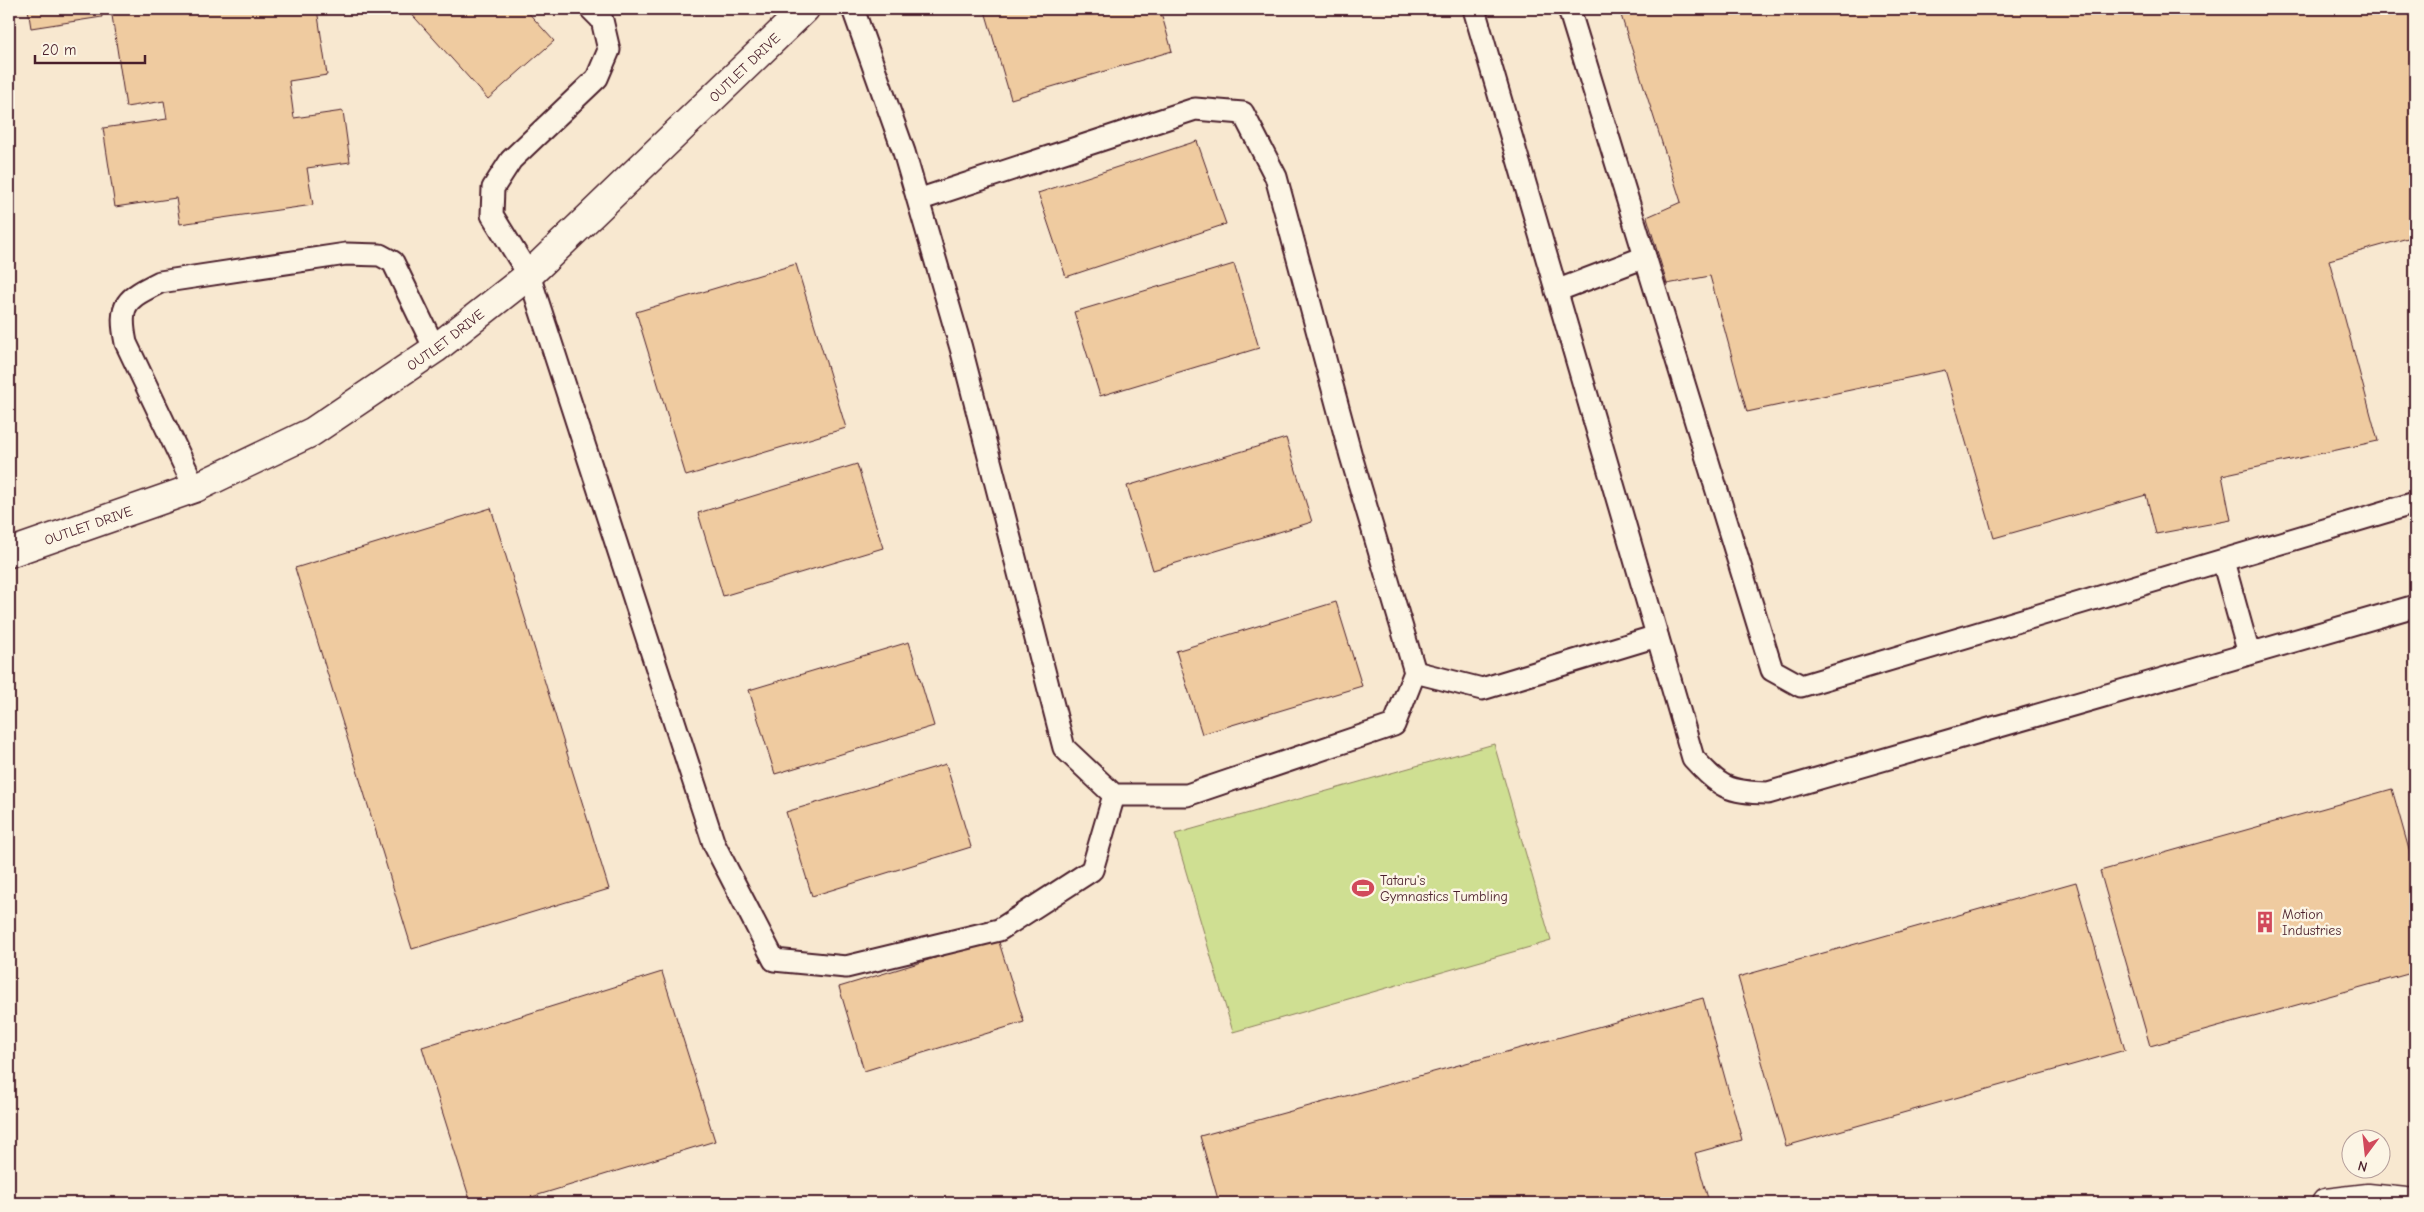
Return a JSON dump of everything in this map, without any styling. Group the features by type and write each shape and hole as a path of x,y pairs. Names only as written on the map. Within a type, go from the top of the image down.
{"street":[{"name":"OUTLET DRIVE","path":"9,552 195,488 312,432 435,349 529,275 805,9"},
{"path":"2326,1203 2368,1198 2415,1203"}],"lane":[{"path":"591,9 602,20 609,50 597,78 511,160 493,188 492,215 529,275 714,844 774,960 846,967 999,930 1092,870 1114,795"},
{"path":"853,9 904,152 918,200 973,396 1064,748 1114,795 1187,795 1394,725 1415,672 1351,456 1276,178 1243,113 1195,109 918,200"},
{"path":"1474,9 1693,758 1714,780 1737,792 1768,793 2415,606"},
{"path":"1569,9 1772,670 1801,686 2415,503"},
{"path":"195,488 126,343 122,323 125,306 134,295 160,282 346,254 380,254 393,262 435,349"},
{"path":"1556,291 1645,257"},
{"path":"2222,561 2249,654"},
{"path":"1415,672 1482,689 1656,636"}],"shaded area":[{"path":"9,9 2415,9 2415,1203 9,1203"}],"green space":[{"name":"Tataru's Gymnastics Tumbling","path":"1494,744 1551,941 1233,1032 1175,834"}],"building":[{"path":"28,9 101,9 102,17 31,28"},
{"path":"111,9 317,9 327,75 289,81 294,118 343,111 350,162 307,168 313,205 180,224 176,198 115,207 103,128 167,119 164,101 126,107"},
{"path":"407,9 525,9 554,41 488,99"},
{"path":"993,9 1160,9 1172,51 1011,99 985,11"},
{"path":"1619,9 2415,9 2415,236 2329,260 2378,441 2222,475 2231,520 2156,534 2146,495 1994,538 1945,370 1747,412 1710,276 1667,284 1647,217 1681,202"},
{"path":"1197,141 1226,224 1066,277 1038,193"},
{"path":"796,264 846,428 686,476 636,312"},
{"path":"1234,264 1259,348 1100,396 1074,312"},
{"path":"1286,438 1312,522 1153,570 1127,486"},
{"path":"857,464 883,548 723,596 698,513"},
{"path":"491,508 609,889 412,949 295,568"},
{"path":"1336,602 1362,686 1202,734 1176,651"},
{"path":"909,642 934,726 775,774 749,690"},
{"path":"946,764 971,847 812,896 786,812"},
{"name":"Motion Industries","path":"2392,789 2415,871 2415,972 2150,1046 2100,871"},
{"path":"2076,882 2125,1050 1786,1146 1738,977"},
{"path":"998,939 1024,1022 864,1071 839,987"},
{"path":"662,972 715,1141 512,1203 471,1203 422,1047"},
{"path":"1703,998 1742,1140 1695,1153 1709,1202 1219,1203 1200,1136"}],"place":[{"name":"Tataru's Gymnastics Tumbling","path":"1363,888"},
{"name":"Motion Industries","path":"2265,922"}]}
